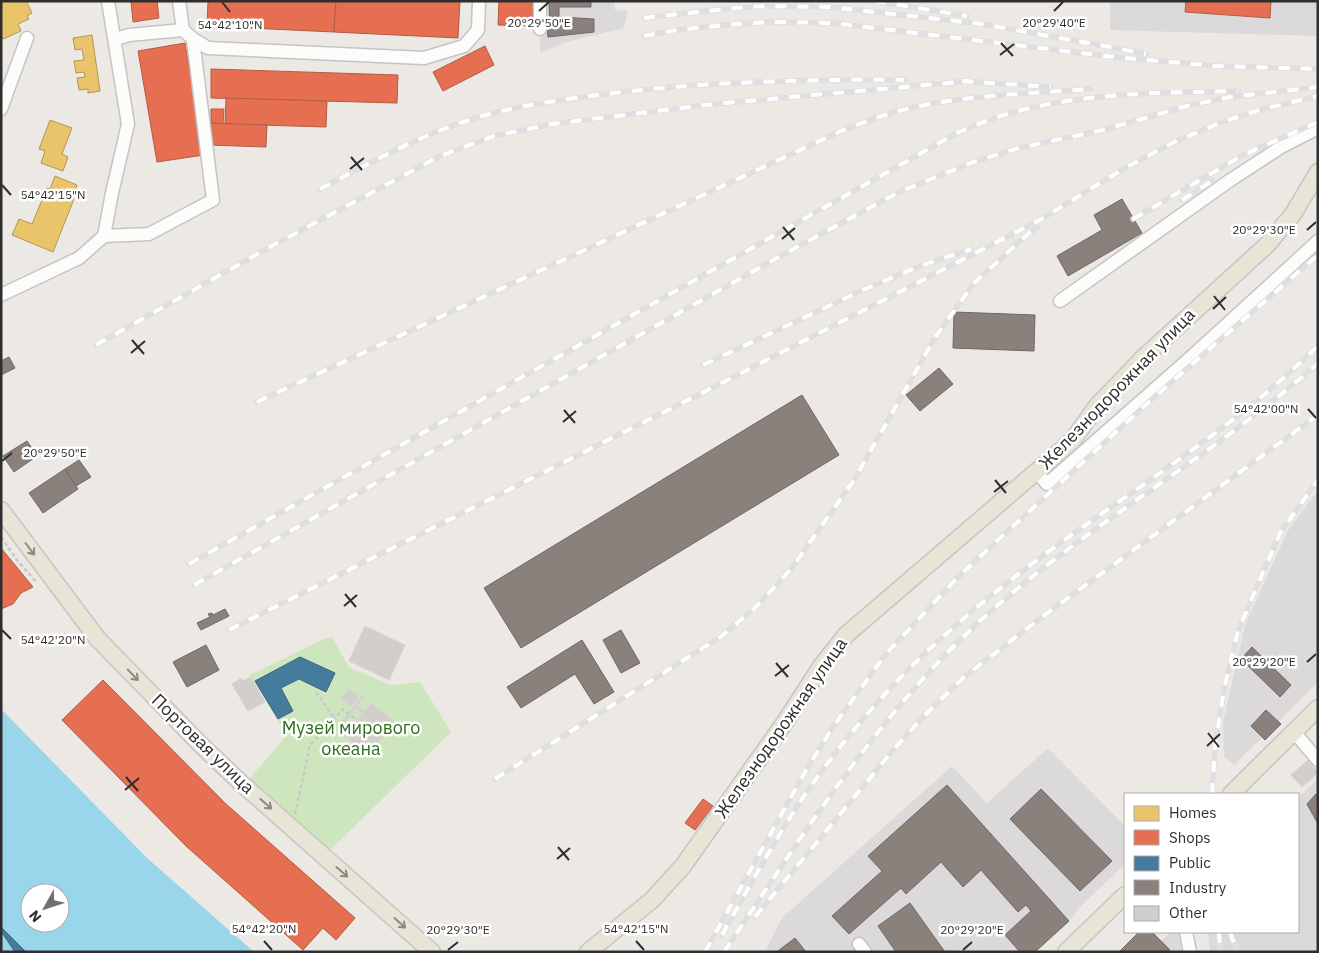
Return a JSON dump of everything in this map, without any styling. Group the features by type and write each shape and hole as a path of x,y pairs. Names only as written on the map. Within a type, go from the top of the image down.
{"main road":[{"name":"Железнодорожная улица","path":"588,952 652,900 682,866 822,665 846,635 1072,441 1096,406 1142,359 1268,244 1293,214 1315,178"},
{"name":"Портовая улица","path":"1,510 97,638 200,744 240,782 432,952"},
{"path":"1232,793 1318,708"},
{"path":"1066,952 1124,896"}],"street":[{"path":"1,295 79,258 104,236 128,124 116,38 108,1"},
{"path":"179,1 183,30 208,48 424,58 464,46 478,30 479,1"},
{"path":"540,1 540,29"},
{"path":"116,38 183,30"},
{"path":"1,109 27,38"},
{"path":"104,236 149,234 213,200 193,39"},
{"path":"1060,301 1229,181 1282,147 1318,128"},
{"path":"1037,472 1047,484 1190,358 1318,241"},
{"path":"1294,732 1318,760"},
{"path":"1186,933 1190,952"}],"path":[{"path":"316,692 334,718"},
{"path":"292,827 310,745 343,708 357,720"}],"shaded area":[{"path":"541,1 614,1 615,10 628,11 624,28 567,42 540,53"},
{"path":"1110,1 1318,1 1318,36 1110,30"},
{"path":"1318,490 1318,682 1234,765 1224,756 1223,723 1245,625 1287,532"},
{"path":"1048,748 1124,825 1124,865 1081,906 1069,921 1035,952 765,952 782,918 952,766 987,803"},
{"path":"1318,779 1318,952 1210,952 1208,933 1299,933 1299,796"},
{"path":"1170,933 1179,933 1183,952 1149,952"}],"green space":[{"name":"Музей мирового океана","path":"332,637 349,667 391,685 420,682 451,732 328,852 249,779 287,735 250,675 326,638"}],"water":[{"path":"1,709 147,858 254,952 1,952"}],"building: Homes":[{"path":"1,1 26,1 32,13 27,16 29,19 18,24 21,31 3,39 1,36"},
{"path":"92,35 100,91 88,93 88,89 79,90 77,78 85,77 84,72 76,73 74,61 84,60 82,49 75,50 73,38"},
{"path":"50,120 72,128 62,154 68,157 63,171 41,163 45,151 39,149"},
{"path":"55,176 77,185 72,198 74,199 53,252 12,235 19,219 32,224 47,188 50,189"}],"building: Shops":[{"path":"131,1 157,1 159,18 133,22"},
{"path":"208,1 336,1 334,32 207,26"},
{"path":"336,1 460,1 458,38 334,32"},
{"path":"499,1 533,1 532,26 498,25"},
{"path":"1186,1 1271,1 1270,18 1185,12"},
{"path":"185,43 204,155 157,162 138,51"},
{"path":"485,46 494,65 443,91 433,72"},
{"path":"211,69 398,75 397,103 211,98"},
{"path":"226,98 327,101 326,127 225,124"},
{"path":"211,109 224,109 223,124 211,123"},
{"path":"211,123 267,125 266,147 210,145"},
{"path":"1,548 33,587 21,593 13,604 1,609"},
{"path":"103,680 226,804 355,918 336,940 323,928 303,950 186,846 62,720"},
{"path":"703,799 713,806 695,830 685,823"}],"building: Public":[{"path":"300,657 335,673 326,692 299,679 281,688 293,711 278,719 255,681"},
{"path":"1,927 26,952 15,952 1,931"}],"building: Industry":[{"path":"549,1 591,1 591,7 559,7 559,17 594,19 594,32 548,37 547,30 550,30"},
{"path":"1122,199 1142,233 1068,276 1057,256 1102,230 1094,215"},
{"path":"954,312 1035,315 1034,351 953,348"},
{"path":"9,357 15,368 1,375 1,361"},
{"path":"939,368 953,384 920,411 906,395"},
{"path":"802,395 839,455 521,648 484,588"},
{"path":"27,441 37,456 14,472 3,456"},
{"path":"79,460 91,477 76,486 65,469"},
{"path":"65,469 78,489 43,513 29,493"},
{"path":"225,609 229,616 201,630 197,623 210,617 208,614 212,613 213,615"},
{"path":"621,630 640,663 621,673 603,640"},
{"path":"582,640 614,692 594,704 575,674 521,708 507,687"},
{"path":"206,645 219,670 187,687 173,662"},
{"path":"1252,647 1291,685 1280,697 1241,659"},
{"path":"1266,710 1281,724 1265,740 1251,726"},
{"path":"947,785 1069,921 1035,952 1020,952 1005,935 1031,911 1026,905 1018,912 981,870 963,887 941,862 906,894 901,888 849,934 832,916 882,871 868,856"},
{"path":"1041,789 1112,861 1080,891 1010,819"},
{"path":"1316,794 1318,797 1318,824 1307,804"},
{"path":"910,903 945,952 896,952 878,926"},
{"path":"1138,933 1153,933 1170,950 1168,952 1119,952"},
{"path":"795,938 806,952 778,952 778,951"}],"building: Other":[{"path":"365,626 405,645 389,680 349,661"},
{"path":"251,677 265,702 248,711 232,684 241,678 243,681"},
{"path":"349,689 359,696 352,706 341,699"},
{"path":"362,696 364,697 357,706 364,711 371,703 395,722 368,755 344,736 349,729 341,723 348,714 350,716 345,722 351,727 357,720 362,713 356,708 352,713 350,712"},
{"path":"1308,760 1318,773 1302,787 1291,775"}],"railway":[{"path":"875,1 967,16"},
{"path":"644,18 767,6 830,7 982,24 1087,43"},
{"path":"644,36 677,30 768,22 833,23 1114,57 1215,66 1318,69"},
{"path":"1079,41 1146,54"},
{"path":"320,189 422,138 443,129 500,111 570,99 712,84 827,80 904,80"},
{"path":"962,81 1051,87"},
{"path":"96,345 270,247 440,156 494,136 552,124 705,105 969,81"},
{"path":"194,585 777,258 897,193 973,162 1019,148 1103,130 1187,106 1230,97 1318,87"},
{"path":"257,402 861,123 895,112 943,102 992,96 1090,89"},
{"path":"189,564 957,133 1025,109 1060,102 1131,94 1238,91"},
{"path":"229,630 704,392 1038,221 1125,168 1174,142 1222,122 1263,109 1318,96"},
{"path":"1133,219 1243,155 1318,122"},
{"path":"1182,200 1212,181"},
{"path":"495,779 722,636 757,606 791,569 854,480 936,336 974,283 1038,227"},
{"path":"703,365 863,290 920,266 971,249"},
{"path":"705,952 806,770 835,724 885,655 959,576 1152,399 1318,255"},
{"path":"722,935 781,832 818,776 872,708 912,666 954,627 1026,568 1217,432 1254,403 1318,346"},
{"path":"724,952 846,773 914,689 951,650 990,612 1029,579 1112,517 1238,428 1318,363"},
{"path":"755,917 894,749 922,718 964,677 1038,620 1318,415"},
{"path":"1212,793 1215,747 1224,689 1238,631 1280,533 1318,480"},
{"path":"1219,933 1220,952"},
{"path":"1230,933 1237,952"}]}
